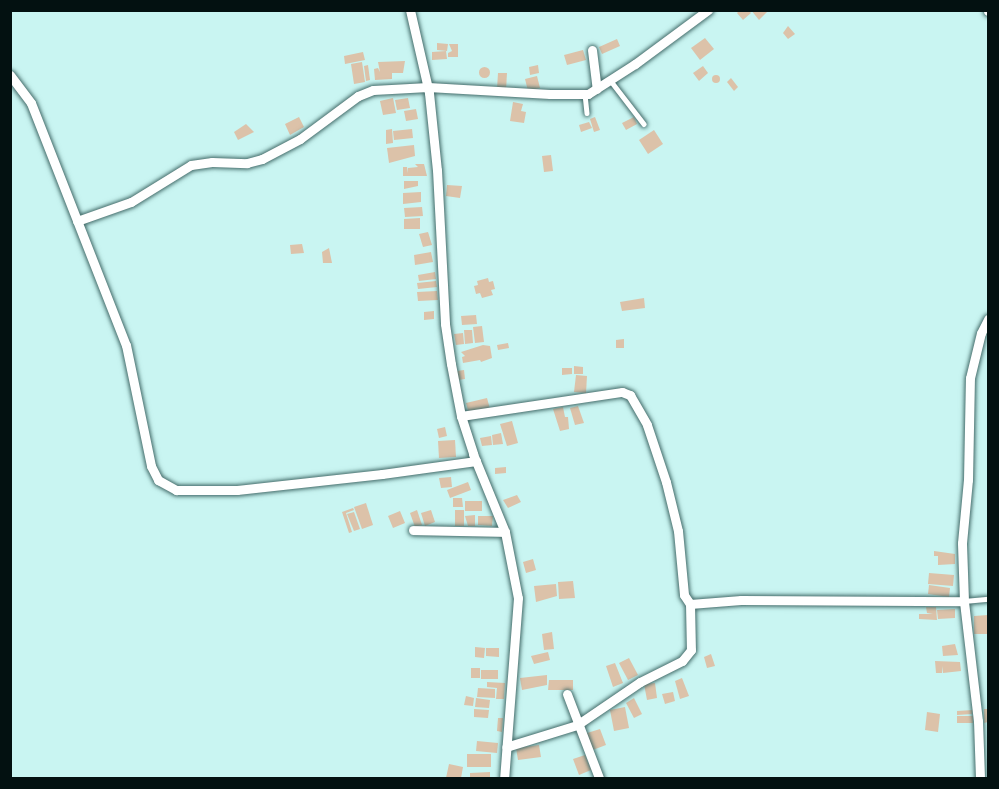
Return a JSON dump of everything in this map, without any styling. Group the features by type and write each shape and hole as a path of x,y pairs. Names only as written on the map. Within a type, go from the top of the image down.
{"street":[{"path":"410,10 428,87 437,170 445,324 461,416 476,461 505,532 518,598 517,646 504,778"},
{"path":"77,221 131,202 191,165 212,162 247,163 262,159 300,139 365,92 381,88 428,87 585,94 611,81 708,10"},
{"path":"592,50 597,89"},
{"path":"10,75 30,103 128,351 151,466 158,480 176,490 237,490 476,461"},
{"path":"980,778 978,721 964,601 962,543 968,480 970,378 978,341 988,319"},
{"path":"461,416 622,392 630,394 647,425 666,482 678,531 684,595 690,604 690,650 686,657 640,682 577,725 506,747"},
{"path":"413,530 505,532"},
{"path":"690,604 793,599 964,601"},
{"path":"567,694 599,778"}],"lane":[{"path":"611,81 644,124"},
{"path":"585,94 588,113"},
{"path":"964,601 988,599"}],"building":[{"path":"740,10 748,10 751,13 743,20 737,13"},
{"path":"751,10 769,10 759,20"},
{"path":"788,26 795,34 788,39 783,33"},
{"path":"705,38 714,49 700,60 691,48"},
{"path":"617,39 620,46 602,54 599,47"},
{"path":"437,43 448,44 447,51 437,50"},
{"path":"449,44 458,44 458,57 448,57 448,53 452,51"},
{"path":"583,50 586,60 567,65 564,55"},
{"path":"446,51 447,59 432,60 432,52"},
{"path":"363,52 365,60 345,64 344,56"},
{"path":"405,61 403,73 392,73 392,79 375,80 374,69 378,68 380,72 378,62"},
{"path":"362,62 365,82 354,84 351,64"},
{"path":"368,65 370,80 366,81 364,66"},
{"path":"538,65 539,73 530,75 529,67"},
{"path":"484,66 490,72 484,78 478,72"},
{"path":"703,66 708,73 699,81 693,73"},
{"path":"498,73 507,73 506,90 497,89"},
{"path":"716,75 720,79 716,83 712,79"},
{"path":"537,76 540,88 528,91 525,79"},
{"path":"731,78 738,87 734,91 727,82"},
{"path":"393,98 396,113 383,115 380,101"},
{"path":"408,98 410,108 397,110 395,100"},
{"path":"513,102 523,104 521,111 526,112 524,123 510,121"},
{"path":"416,109 418,119 406,121 404,111"},
{"path":"299,117 304,127 290,135 285,124"},
{"path":"595,117 600,130 594,132 590,119"},
{"path":"634,117 637,124 626,130 622,123"},
{"path":"589,122 592,128 581,132 579,125"},
{"path":"246,124 254,132 238,140 234,132"},
{"path":"392,129 393,143 386,144 386,130"},
{"path":"412,129 413,138 394,140 393,131"},
{"path":"654,130 663,144 648,154 639,140"},
{"path":"414,145 415,156 389,163 387,148"},
{"path":"551,155 553,171 544,172 542,156"},
{"path":"415,164 424,164 427,176 403,176 403,167 407,167 408,173 408,168 418,167"},
{"path":"404,181 418,181 418,186 404,189"},
{"path":"447,185 462,186 460,198 446,196"},
{"path":"421,192 421,202 403,204 403,193"},
{"path":"422,207 423,216 405,217 404,208"},
{"path":"420,218 420,229 404,229 404,219"},
{"path":"428,232 432,245 423,247 419,234"},
{"path":"302,244 304,253 291,254 290,245"},
{"path":"329,248 332,263 323,263 322,252"},
{"path":"431,252 433,262 415,265 414,255"},
{"path":"435,272 436,279 419,281 418,275"},
{"path":"488,278 489,282 493,281 495,289 491,290 493,295 482,298 480,293 476,294 474,286 478,285 477,281"},
{"path":"436,281 437,287 418,289 417,283"},
{"path":"437,291 438,300 418,301 417,292"},
{"path":"644,298 645,308 622,311 620,302"},
{"path":"434,311 434,319 424,320 424,312"},
{"path":"476,315 477,324 462,325 461,316"},
{"path":"482,326 484,342 475,343 473,327"},
{"path":"464,330 472,330 473,343 465,344"},
{"path":"463,333 464,344 456,345 454,334"},
{"path":"624,339 624,348 616,348 616,340"},
{"path":"508,343 509,348 498,350 497,345"},
{"path":"483,345 490,346 492,358 481,362 480,360 463,363 462,357 465,356 461,352"},
{"path":"574,366 583,367 583,374 574,374"},
{"path":"562,368 572,368 572,374 562,375"},
{"path":"464,370 465,379 458,380 457,371"},
{"path":"576,375 587,376 586,393 574,392"},
{"path":"487,398 490,409 469,414 466,403"},
{"path":"578,406 584,423 575,425 570,408"},
{"path":"563,407 565,417 568,417 569,429 560,431 553,409"},
{"path":"512,421 518,443 507,446 500,424"},
{"path":"445,427 447,436 439,438 437,429"},
{"path":"501,433 503,444 493,445 492,435"},
{"path":"491,436 492,445 482,446 480,438"},
{"path":"455,440 456,457 439,458 438,441"},
{"path":"506,467 506,473 495,474 495,468"},
{"path":"451,477 452,487 441,488 439,478"},
{"path":"468,482 471,490 450,498 447,490"},
{"path":"517,495 521,502 508,508 503,500"},
{"path":"453,498 462,498 463,507 453,507"},
{"path":"465,501 482,501 482,511 465,511"},
{"path":"366,503 373,525 362,529 354,507"},
{"path":"353,508 354,510 346,513 352,532 349,533 342,512"},
{"path":"417,510 422,525 415,527 410,513"},
{"path":"431,510 435,522 425,526 421,513"},
{"path":"455,510 464,510 464,526 455,526"},
{"path":"400,511 405,523 393,528 388,516"},
{"path":"354,512 360,529 354,531 347,514"},
{"path":"475,515 475,526 468,526 465,516"},
{"path":"478,516 493,516 492,526 478,525"},
{"path":"934,551 955,554 955,564 938,565 938,556 934,556"},
{"path":"533,559 536,570 526,573 523,562"},
{"path":"929,573 954,575 953,586 928,584"},
{"path":"573,581 575,598 559,599 558,582"},
{"path":"556,584 557,596 536,602 534,586"},
{"path":"929,585 950,588 949,597 928,594"},
{"path":"926,607 936,607 937,620 919,619 919,614 933,614 927,613"},
{"path":"955,609 955,618 938,619 937,610"},
{"path":"988,615 988,634 974,634 974,616"},
{"path":"552,632 554,649 544,650 542,634"},
{"path":"955,644 958,655 943,656 942,646"},
{"path":"475,647 485,648 484,658 475,657"},
{"path":"486,648 499,648 499,657 486,656"},
{"path":"548,652 550,660 534,664 531,656"},
{"path":"711,654 715,666 707,668 704,657"},
{"path":"629,658 638,675 628,680 619,663"},
{"path":"935,661 960,662 961,671 943,673 942,666 942,673 936,673"},
{"path":"615,663 623,683 613,687 606,666"},
{"path":"471,668 480,668 480,678 471,678"},
{"path":"481,670 498,670 498,679 481,679"},
{"path":"547,675 547,685 522,690 520,678"},
{"path":"682,678 689,696 680,699 675,681"},
{"path":"549,680 573,680 573,690 548,690"},
{"path":"487,682 505,683 504,699 496,699 497,688 487,687"},
{"path":"655,683 657,698 647,700 644,684"},
{"path":"478,688 495,689 495,698 477,697"},
{"path":"673,692 675,701 665,704 662,694"},
{"path":"466,696 474,698 473,706 464,705"},
{"path":"476,698 490,700 489,708 475,707"},
{"path":"634,698 642,714 634,718 626,703"},
{"path":"625,707 629,728 614,731 610,710"},
{"path":"474,709 489,710 488,718 474,717"},
{"path":"984,709 988,709 988,722 984,723"},
{"path":"973,710 972,714 957,715 957,711"},
{"path":"927,712 940,714 938,732 925,730"},
{"path":"957,716 973,716 973,723 957,723"},
{"path":"498,718 503,718 502,732 497,731"},
{"path":"600,729 606,745 590,751 584,734"},
{"path":"477,741 498,743 497,753 476,751"},
{"path":"539,745 541,757 518,760 516,748"},
{"path":"467,754 491,754 491,767 467,767"},
{"path":"585,755 591,770 579,775 573,759"},
{"path":"449,764 463,767 461,778 446,778"},
{"path":"490,772 490,778 470,778 470,773"}]}
